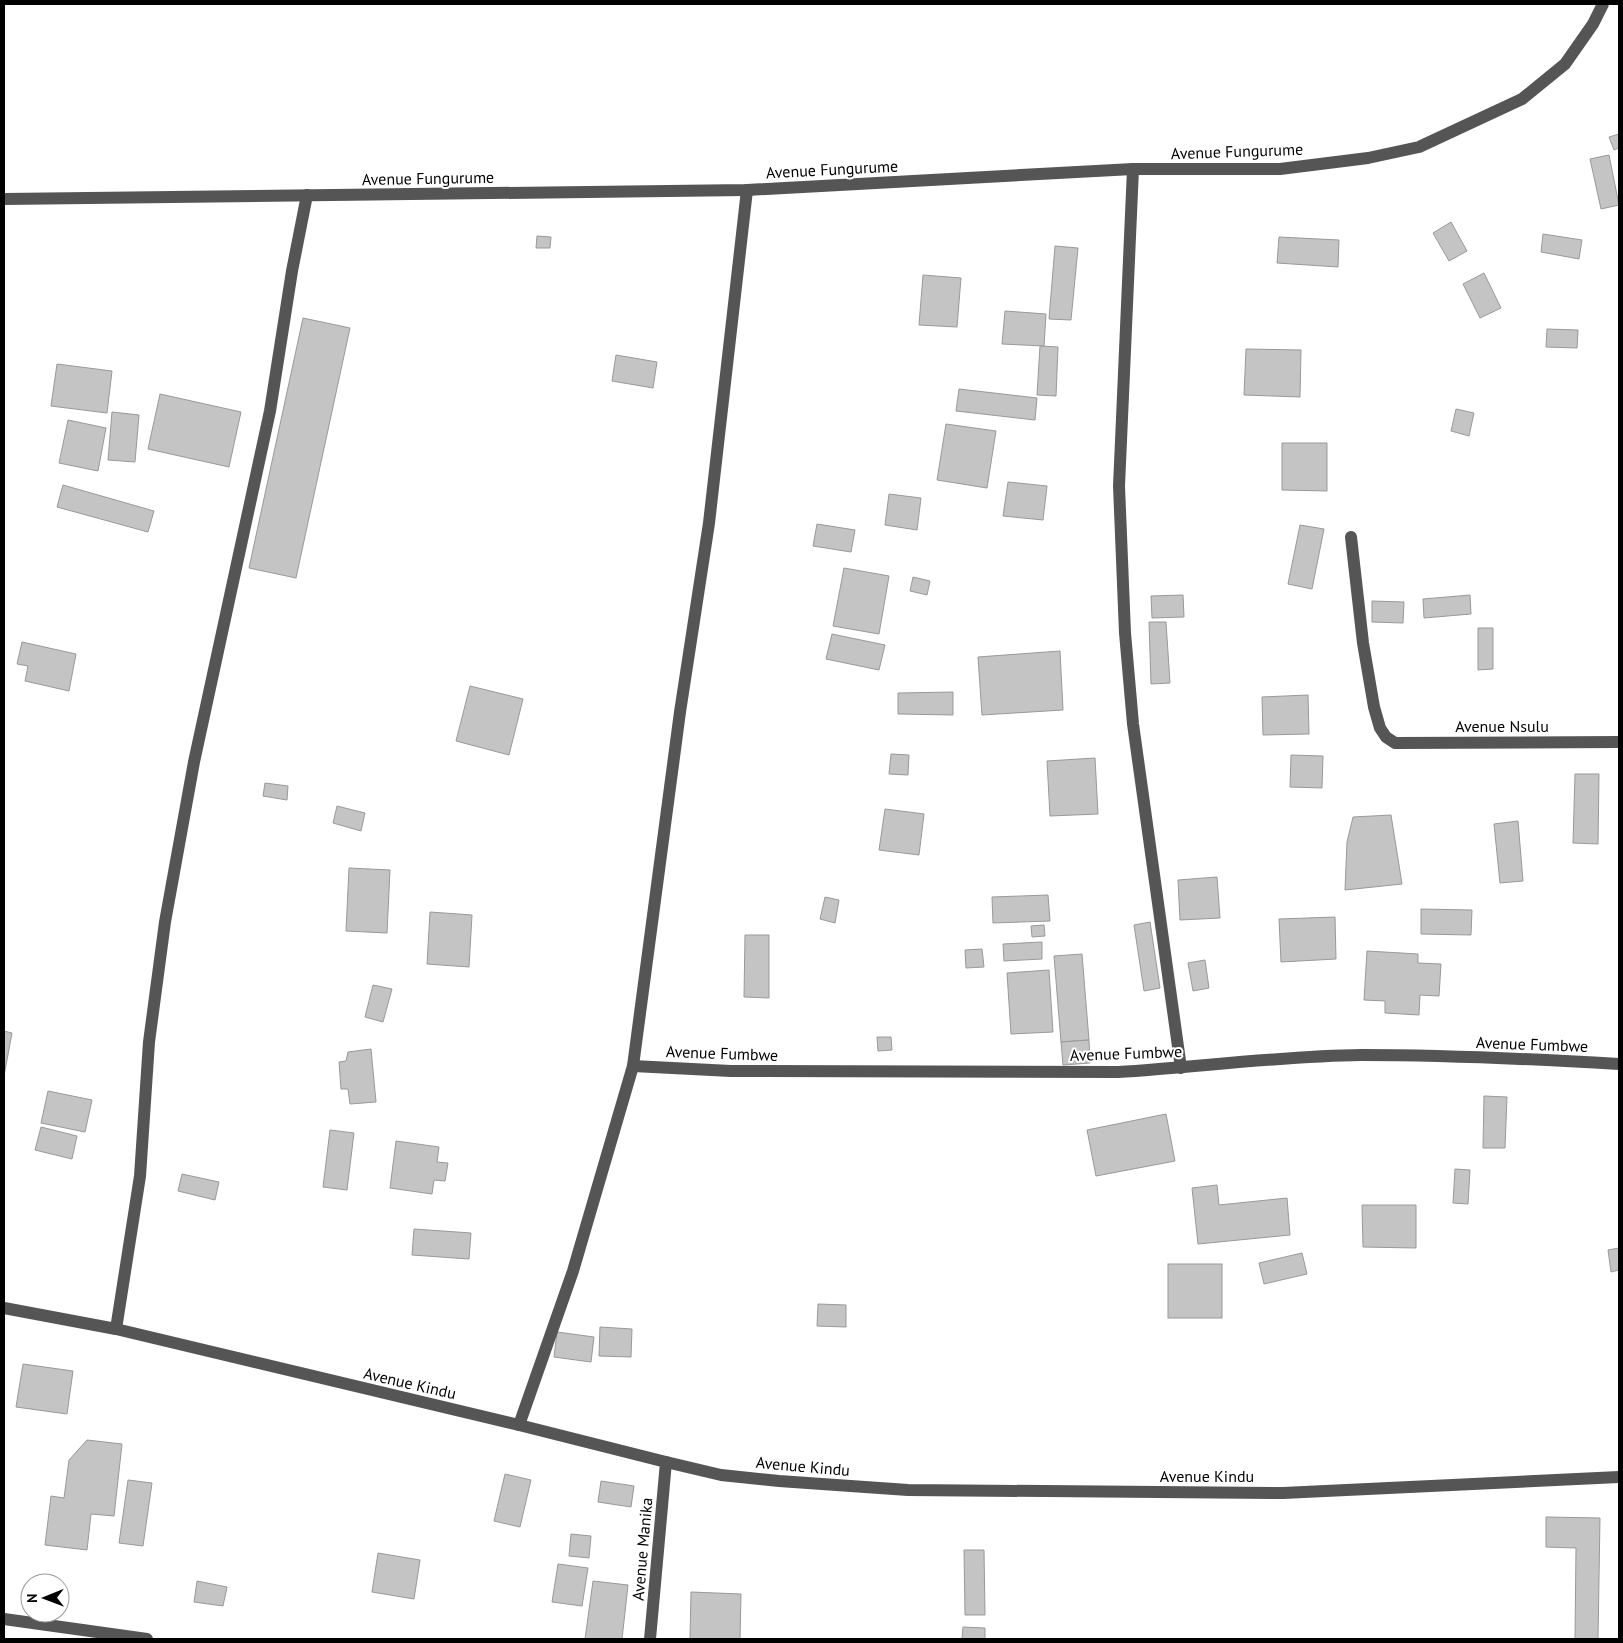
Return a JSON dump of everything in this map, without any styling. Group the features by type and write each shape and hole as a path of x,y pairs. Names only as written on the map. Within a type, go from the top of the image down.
{"street":[{"name":"Avenue Fungurume","path":"4,199 747,190 1133,169 1280,169 1368,158 1419,147 1522,99 1565,64 1593,24 1603,4"},
{"path":"1133,169 1119,486 1125,633 1133,724 1181,1068"},
{"path":"519,1425 573,1272 634,1066 680,712 709,523 747,190"},
{"path":"116,1329 140,1176 149,1042 165,922 194,762 270,410 292,271 307,195"},
{"name":"Avenue Nsulu","path":"1351,537 1363,644 1374,707 1380,728 1386,737 1395,743 1619,742"},
{"name":"Avenue Fumbwe","path":"634,1066 750,1071 1118,1072 1279,1058 1360,1055 1525,1058 1619,1064"},
{"name":"Avenue Kindu","path":"4,1308 116,1329 731,1476 908,1490 1283,1493 1619,1477"},
{"name":"Avenue Manika","path":"650,1639 666,1462"},
{"path":"4,1619 147,1639"}],"building":[{"path":"1619,134 1619,148 1614,150 1609,137"},
{"path":"1609,155 1619,205 1601,209 1590,159"},
{"path":"1451,222 1467,251 1449,261 1433,233"},
{"path":"1543,234 1582,240 1579,259 1541,252"},
{"path":"537,236 551,237 550,248 536,248"},
{"path":"1279,237 1339,240 1338,267 1277,263"},
{"path":"1055,246 1078,248 1071,320 1049,319"},
{"path":"1484,273 1501,308 1480,318 1463,284"},
{"path":"923,275 961,278 957,327 919,325"},
{"path":"1005,311 1046,314 1044,346 1002,344"},
{"path":"303,318 350,328 296,578 249,568"},
{"path":"1547,329 1578,330 1577,348 1546,347"},
{"path":"1040,346 1058,347 1056,396 1037,395"},
{"path":"1246,349 1301,350 1300,397 1244,395"},
{"path":"616,355 657,362 653,388 612,381"},
{"path":"57,364 112,371 107,413 51,406"},
{"path":"959,389 1037,398 1035,420 956,411"},
{"path":"160,394 241,412 229,467 148,449"},
{"path":"1456,409 1474,413 1469,436 1451,431"},
{"path":"112,412 139,415 135,462 108,460"},
{"path":"68,420 106,428 98,471 59,463"},
{"path":"946,424 996,431 987,488 937,480"},
{"path":"1282,443 1327,443 1327,491 1282,490"},
{"path":"1008,482 1047,486 1043,520 1003,516"},
{"path":"63,485 154,511 148,532 57,507"},
{"path":"889,494 921,498 917,530 885,525"},
{"path":"817,524 855,530 851,552 813,546"},
{"path":"1300,525 1324,529 1312,589 1288,584"},
{"path":"844,568 889,576 879,634 833,626"},
{"path":"913,577 930,581 927,595 910,591"},
{"path":"1183,595 1184,617 1152,618 1151,596"},
{"path":"1470,595 1471,614 1424,618 1423,599"},
{"path":"1372,601 1404,602 1403,623 1372,622"},
{"path":"1149,622 1166,622 1170,683 1151,684"},
{"path":"1478,628 1493,628 1493,669 1478,670"},
{"path":"832,634 885,645 879,670 826,659"},
{"path":"22,642 76,654 69,691 25,681 28,666 17,664"},
{"path":"1060,651 1063,710 982,715 978,657"},
{"path":"470,686 523,699 509,755 456,741"},
{"path":"953,692 953,715 898,714 898,693"},
{"path":"1308,695 1309,734 1263,735 1262,697"},
{"path":"891,754 909,755 908,775 889,774"},
{"path":"1291,755 1323,756 1322,788 1290,787"},
{"path":"1095,758 1098,814 1050,816 1047,761"},
{"path":"1575,774 1599,774 1598,844 1573,843"},
{"path":"265,783 288,786 287,800 263,796"},
{"path":"337,806 365,813 361,831 333,823"},
{"path":"885,809 924,814 919,855 879,850"},
{"path":"1391,815 1402,884 1345,890 1347,842 1353,817"},
{"path":"1518,821 1523,881 1500,883 1494,824"},
{"path":"349,868 390,870 387,933 346,931"},
{"path":"1217,877 1220,918 1180,920 1178,880"},
{"path":"1048,895 1050,921 993,923 992,897"},
{"path":"825,897 839,900 835,923 820,919"},
{"path":"1421,909 1472,910 1471,935 1421,934"},
{"path":"430,912 472,915 469,967 427,964"},
{"path":"1335,917 1336,959 1281,962 1279,919"},
{"path":"1150,922 1160,988 1144,991 1134,925"},
{"path":"1044,925 1045,936 1032,937 1031,926"},
{"path":"745,935 769,935 769,998 744,997"},
{"path":"1042,942 1042,959 1004,961 1003,944"},
{"path":"982,949 984,967 966,968 965,950"},
{"path":"1367,951 1418,954 1418,963 1441,964 1439,996 1420,995 1419,1015 1385,1013 1385,1001 1364,1000"},
{"path":"1082,954 1089,1040 1061,1042 1054,956"},
{"path":"1205,960 1209,988 1193,991 1188,963"},
{"path":"1049,970 1053,1032 1011,1034 1007,973"},
{"path":"373,985 392,989 383,1022 365,1017"},
{"path":"4,1031 12,1033 4,1076"},
{"path":"877,1037 891,1037 892,1050 878,1051"},
{"path":"1089,1040 1090,1063 1063,1065 1061,1042"},
{"path":"371,1049 376,1102 350,1104 348,1089 341,1089 339,1062 346,1061 348,1052"},
{"path":"48,1091 92,1100 85,1132 41,1123"},
{"path":"1484,1096 1507,1097 1505,1148 1483,1148"},
{"path":"1166,1114 1175,1161 1096,1176 1087,1130"},
{"path":"41,1127 77,1136 72,1159 35,1150"},
{"path":"330,1130 354,1133 347,1190 323,1187"},
{"path":"396,1141 439,1147 437,1162 448,1163 445,1181 434,1180 432,1194 390,1188"},
{"path":"1455,1169 1470,1170 1468,1204 1453,1203"},
{"path":"182,1174 219,1182 215,1200 178,1191"},
{"path":"1217,1185 1219,1205 1287,1198 1290,1235 1198,1244 1192,1188"},
{"path":"1362,1205 1416,1205 1416,1248 1363,1247"},
{"path":"414,1229 471,1233 469,1259 412,1255"},
{"path":"1619,1248 1619,1270 1611,1272 1608,1250"},
{"path":"1302,1253 1307,1274 1264,1284 1259,1263"},
{"path":"1168,1264 1222,1264 1222,1318 1168,1318"},
{"path":"818,1304 846,1305 846,1327 817,1326"},
{"path":"600,1327 632,1329 631,1357 599,1356"},
{"path":"557,1332 594,1337 591,1362 554,1357"},
{"path":"23,1364 73,1371 67,1414 16,1407"},
{"path":"87,1440 122,1444 114,1516 91,1514 87,1550 45,1545 51,1496 64,1498 69,1460"},
{"path":"505,1474 531,1480 520,1527 494,1521"},
{"path":"128,1480 152,1483 143,1546 119,1543"},
{"path":"601,1481 634,1486 631,1507 598,1502"},
{"path":"1546,1517 1600,1518 1598,1639 1575,1639 1576,1548 1546,1547"},
{"path":"571,1534 591,1536 589,1558 569,1556"},
{"path":"964,1550 984,1550 985,1615 965,1615"},
{"path":"378,1553 420,1560 414,1599 372,1592"},
{"path":"558,1564 588,1568 582,1606 552,1602"},
{"path":"197,1581 227,1587 223,1606 194,1602"},
{"path":"593,1581 628,1585 622,1639 585,1639"},
{"path":"691,1592 741,1594 740,1639 690,1639"},
{"path":"963,1627 985,1628 985,1639 962,1639"}]}
